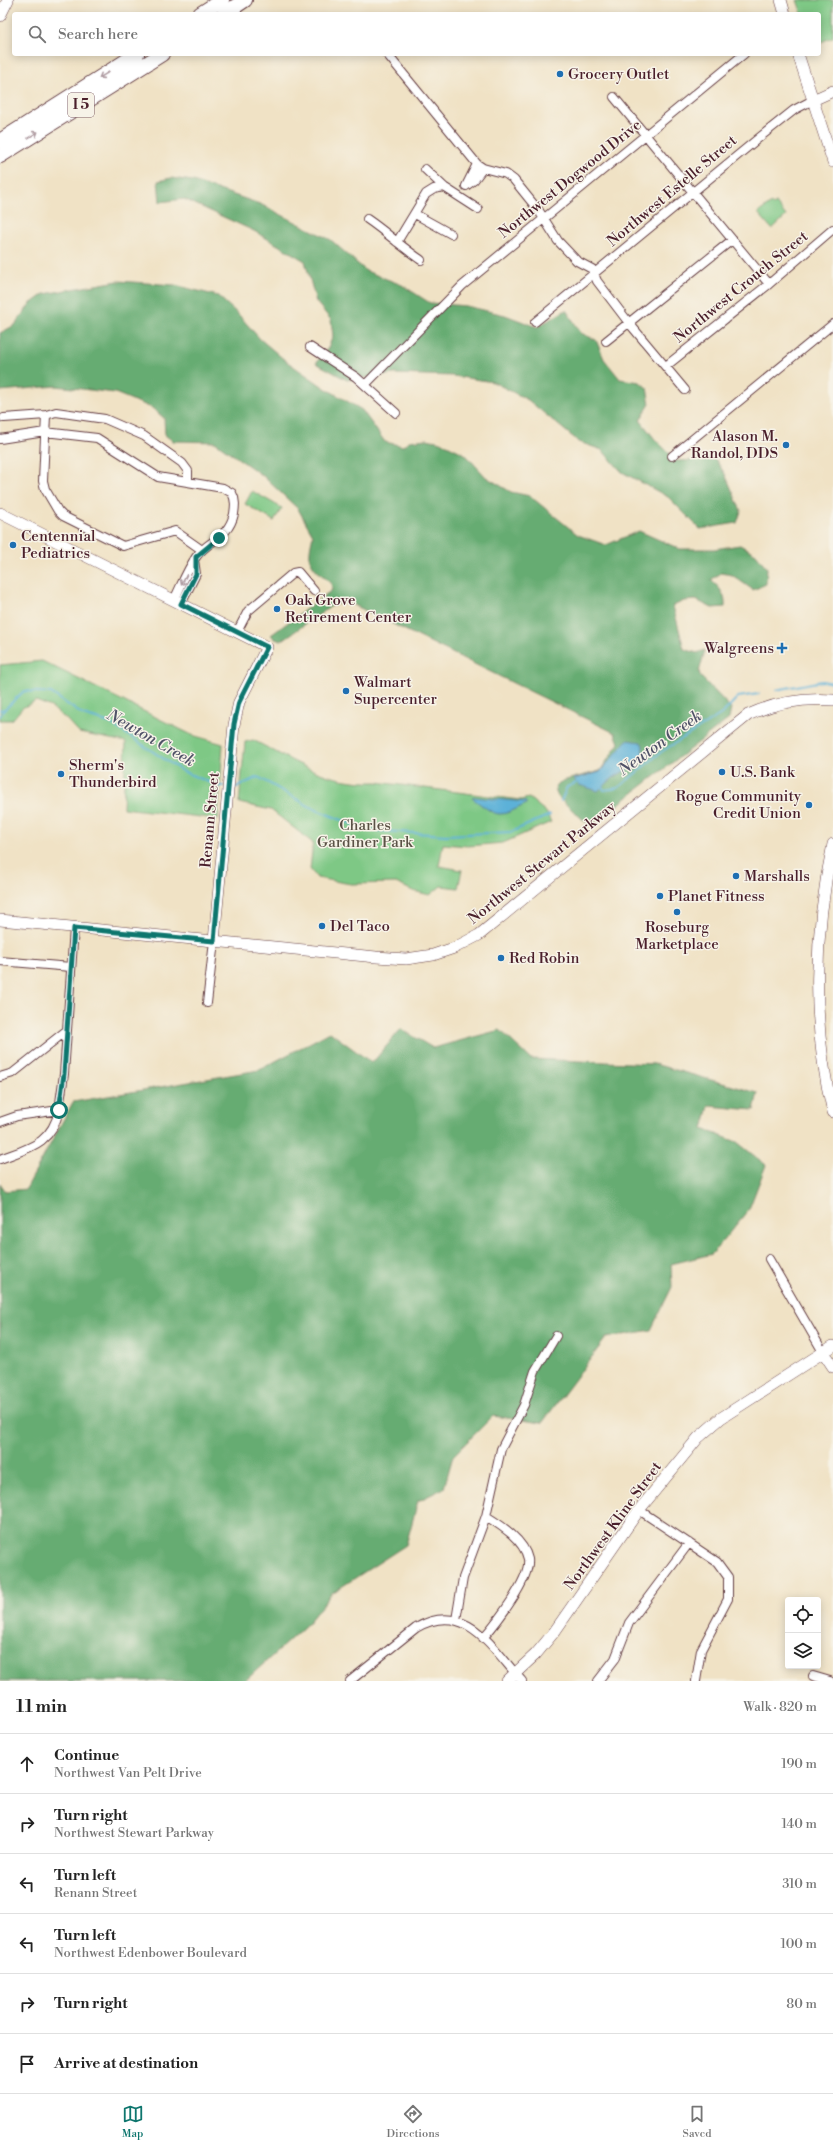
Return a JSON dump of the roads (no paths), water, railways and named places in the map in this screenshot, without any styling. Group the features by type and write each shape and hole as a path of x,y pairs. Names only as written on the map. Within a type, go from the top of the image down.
{"highway":[{"path":"203,12 222,0"},
{"path":"227,12 245,0"},
{"name":"I 5","path":"0,141 134,56"},
{"name":"I 5","path":"0,156 159,56"}],"main road":[{"path":"0,16 8,0"},
{"path":"781,0 784,12"},
{"path":"799,56 833,162"},
{"name":"Northwest Estelle Street","path":"813,100 833,91"},
{"path":"0,513 236,632"},
{"name":"Renann Street","path":"214,941 234,724 239,702 267,647 236,632"},
{"name":"Northwest Stewart Parkway","path":"0,920 397,959 419,958 449,950 480,935 493,926 588,844 748,715 773,705 798,700 833,700"},
{"path":"833,844 820,926 818,979 822,1047 833,1112"},
{"name":"Northwest Kline Street","path":"515,1679 569,1613 640,1510 692,1444 721,1418 833,1346"},
{"path":"823,1352 833,1367"}],"street":[{"path":"388,56 480,166 511,177 564,248 577,261 592,269 594,275 629,324 685,390"},
{"name":"Northwest Dogwood Drive","path":"366,384 462,286 742,56"},
{"path":"614,97 768,284"},
{"name":"Northwest Estelle Street","path":"535,322 785,117 813,100"},
{"path":"455,195 462,192 480,166"},
{"path":"425,169 444,188 478,209"},
{"path":"397,242 426,194 434,189 444,188"},
{"path":"415,214 451,234"},
{"path":"367,219 392,236 397,242 421,260"},
{"name":"Northwest Crouch Street","path":"666,366 768,284 833,229"},
{"path":"606,341 732,240"},
{"path":"672,456 833,324"},
{"path":"310,348 366,384 396,413"},
{"path":"4,418 46,415 56,412 105,419 144,436 185,466 188,471 188,482"},
{"path":"46,415 43,485 61,514 123,546 175,531 202,550"},
{"path":"0,439 45,432 98,438 154,476 223,488 232,493 234,510 228,529 202,550 194,560 196,574 178,602"},
{"path":"236,632 248,611 293,573 298,572 314,591"},
{"path":"0,1159 32,1147 42,1141 53,1127 59,1110 64,1074 74,928"},
{"name":"Renann Street","path":"207,1003 214,941"},
{"path":"0,962 71,967"},
{"path":"0,1077 13,1073 66,1031"},
{"path":"0,1122 17,1116 59,1110"},
{"path":"769,1259 823,1352"},
{"path":"456,1620 463,1578 486,1516 497,1464 506,1437 524,1405 529,1383 556,1336"},
{"path":"640,1510 721,1566 728,1577 729,1588 726,1605 702,1650 696,1681"},
{"path":"483,1638 510,1602 526,1574 528,1561 526,1553 514,1537 486,1516"},
{"path":"598,1681 615,1659 629,1623 689,1543"},
{"path":"350,1681 423,1625 441,1619 456,1620 472,1627 483,1638 515,1679"},
{"path":"813,1676 830,1681"}],"water":[{"path":"627,740 641,742 643,746 642,760 613,778 598,791 579,785 574,779 600,772"},
{"path":"472,798 526,802 526,804 509,812 498,814 487,809"}],"waterway":[{"name":"Newton Creek","path":"776,690 822,681 833,683"},
{"name":"Newton Creek","path":"0,710 5,709 24,691 51,693 83,715 110,723 182,771 218,786 224,786"},
{"name":"Newton Creek","path":"602,787 604,790 618,788 661,752 723,713 738,697 759,694"},
{"name":"Newton Creek","path":"0,716 5,709"},
{"name":"Newton Creek","path":"232,787 237,787 258,777 314,809 367,830 446,835 511,832 550,815"},
{"name":"Newton Creek","path":"561,801 567,787 578,782"}],"place":[{"name":"Grocery Outlet","path":"560,74"},
{"name":"Alason M. Randol, DDS","path":"786,445"},
{"name":"Centennial Pediatrics","path":"13,545"},
{"name":"Oak Grove Retirement Center","path":"277,609"},
{"name":"Walgreens","path":"782,648"},
{"name":"Walmart Supercenter","path":"346,691"},
{"name":"U.S. Bank","path":"722,772"},
{"name":"Sherm's Thunderbird","path":"61,774"},
{"name":"Rogue Community Credit Union","path":"809,805"},
{"name":"Marshalls","path":"736,876"},
{"name":"Planet Fitness","path":"660,896"},
{"name":"Roseburg Marketplace","path":"677,912"},
{"name":"Del Taco","path":"322,926"},
{"name":"Red Robin","path":"501,958"}],"park label":[{"name":"Charles Gardiner Park","path":"365,834"}]}
